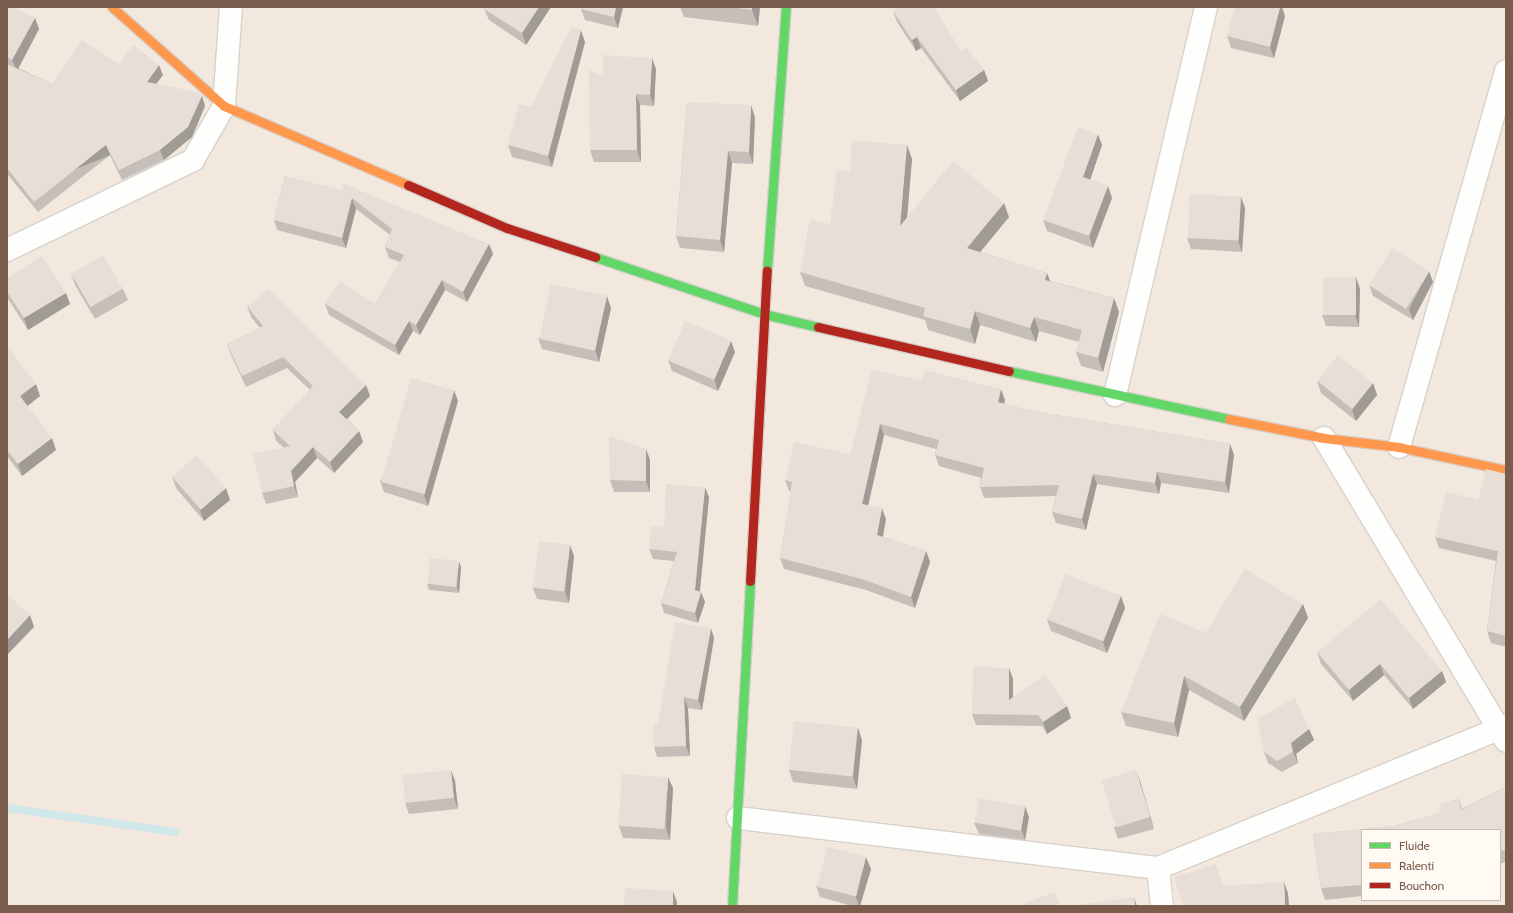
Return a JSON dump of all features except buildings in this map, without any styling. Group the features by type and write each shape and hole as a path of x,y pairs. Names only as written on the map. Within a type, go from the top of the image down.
{"street":[{"path":"112,7 224,106 507,228 764,314 1115,395 1324,438 1400,447 1506,470"},
{"path":"7,250 193,160 224,106 230,7"},
{"path":"732,906 738,818 764,314 786,7"},
{"path":"1115,395 1206,7"},
{"path":"1400,447 1506,71"},
{"path":"738,818 1158,868 1504,732 1324,438"},
{"path":"1158,868 1162,906"}],"shaded area":[{"path":"7,7 1506,7 1506,906 7,906"}],"waterway":[{"path":"7,808 175,832"}],"traffic: fast":[{"path":"767,270 786,7"},
{"path":"595,257 764,314 818,327"},
{"path":"1009,371 1229,419"},
{"path":"732,906 750,581"}],"traffic: slow":[{"path":"112,7 224,106 408,185"},
{"path":"1229,419 1324,438 1399,447 1506,470"}],"traffic: jam":[{"path":"408,185 507,228 595,257"},
{"path":"750,581 767,270"},
{"path":"818,327 1009,371"}]}
